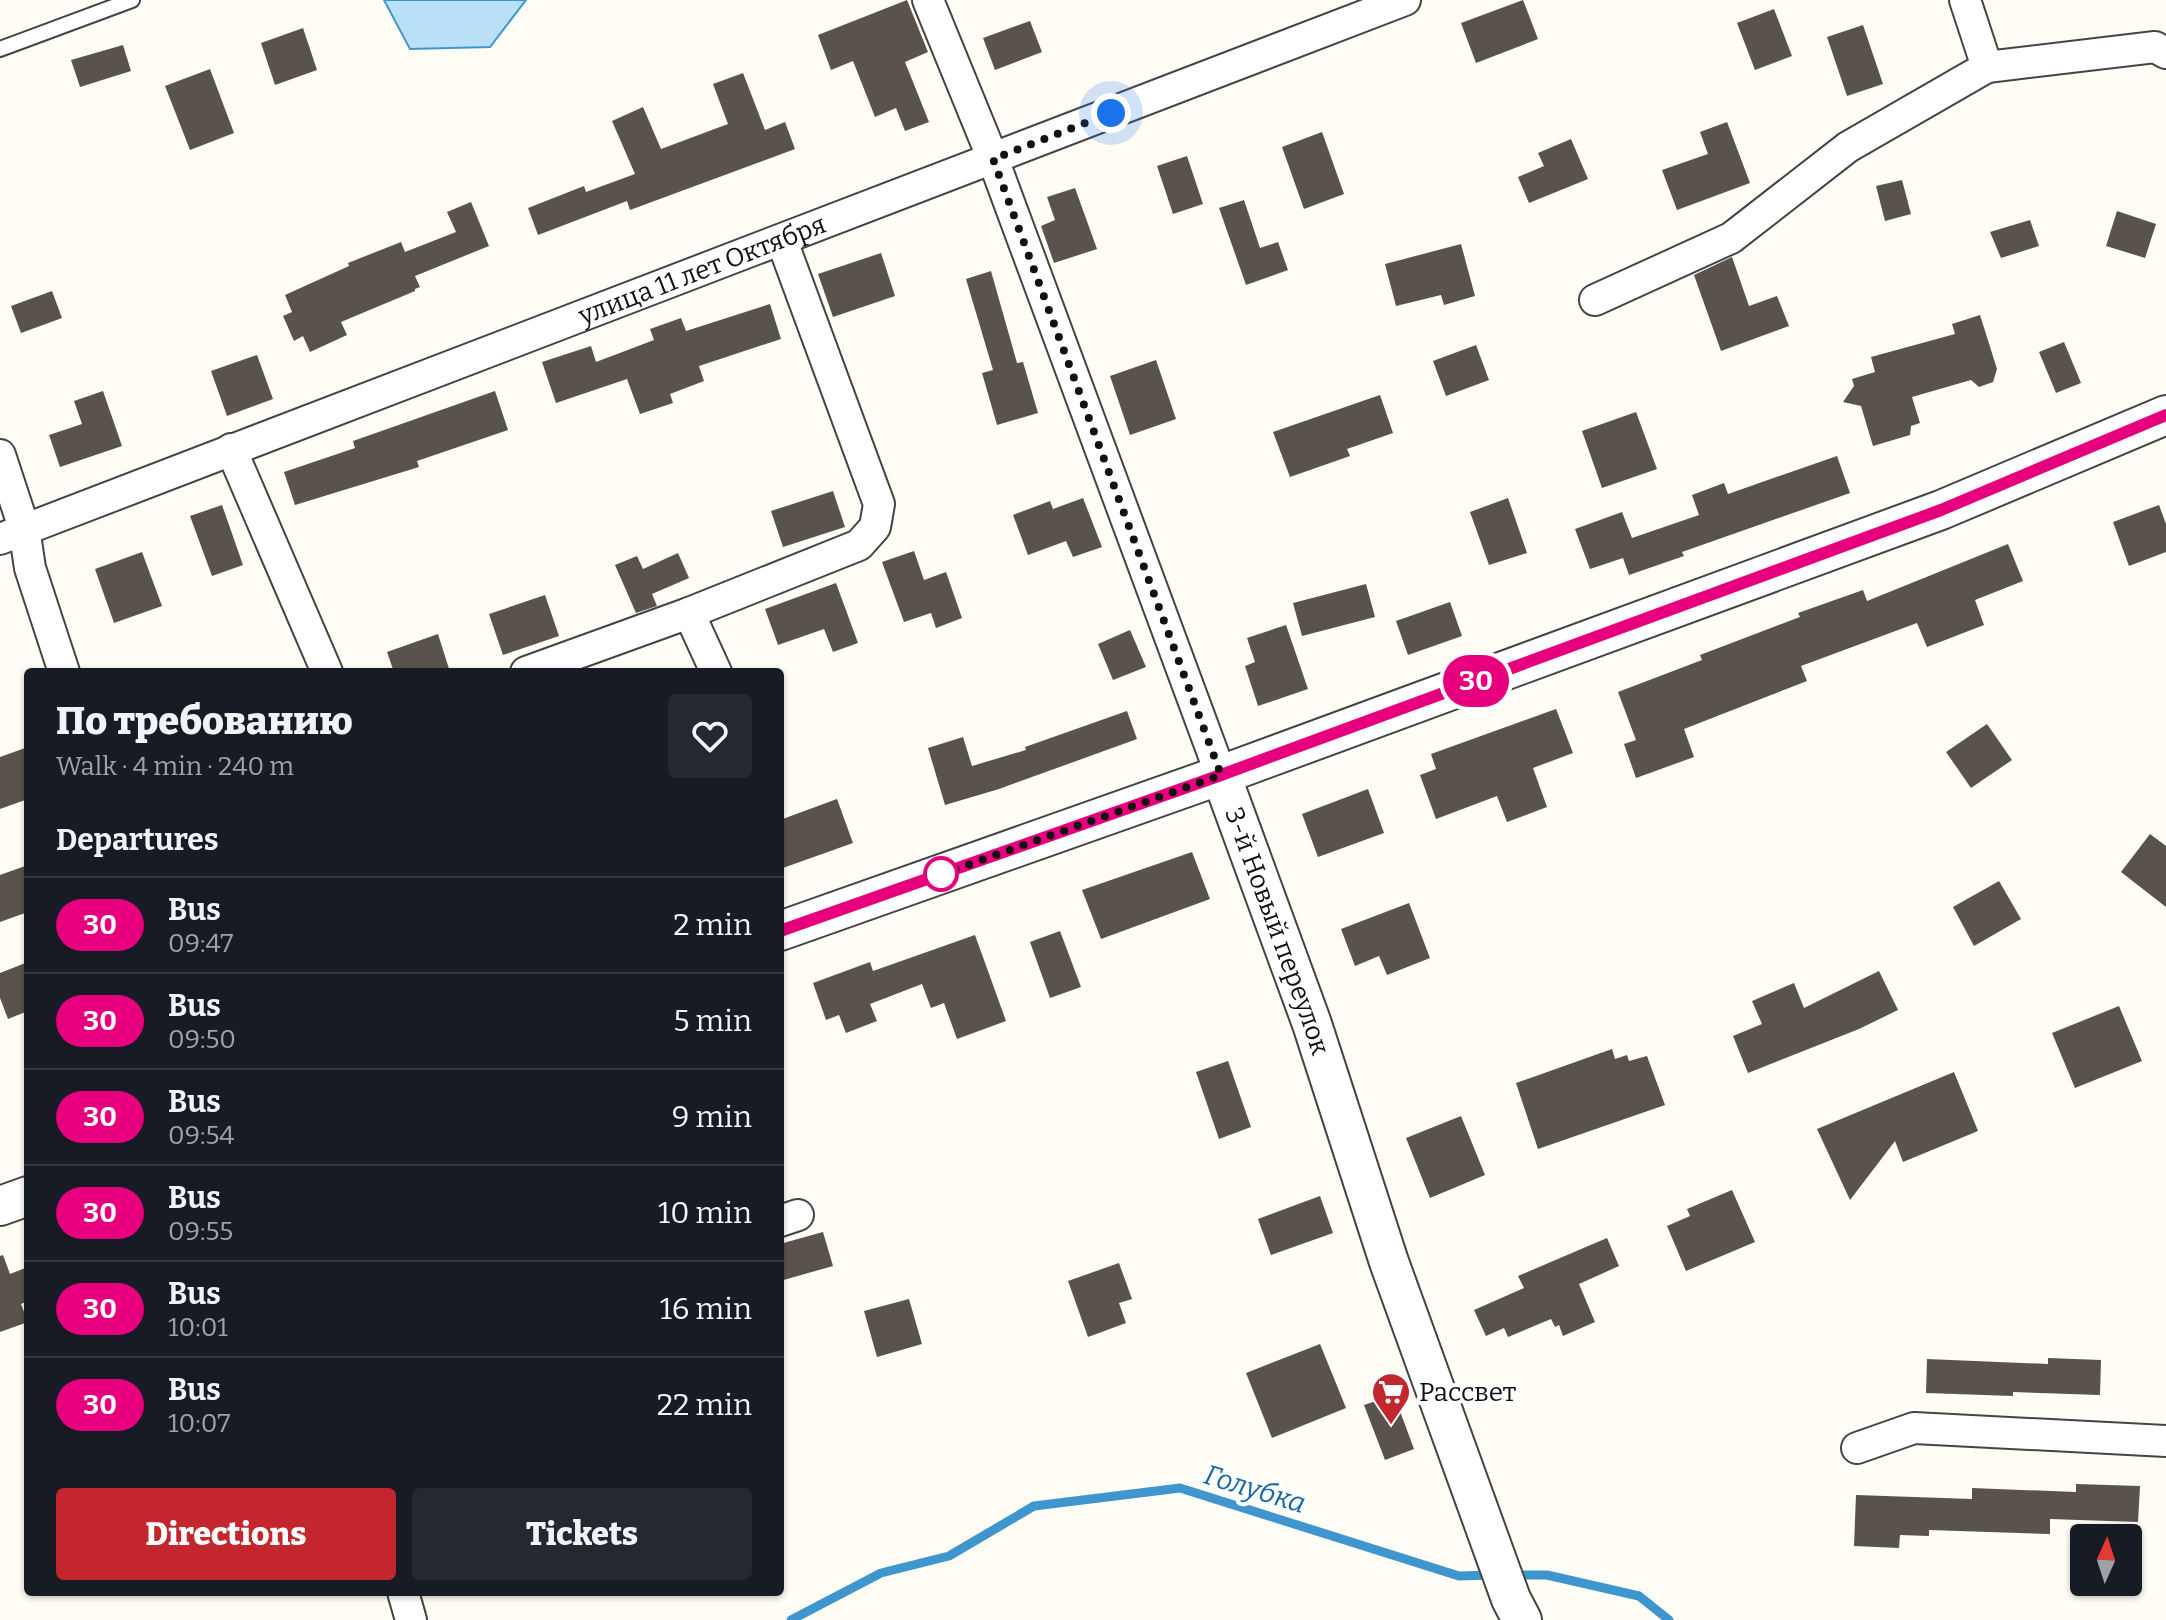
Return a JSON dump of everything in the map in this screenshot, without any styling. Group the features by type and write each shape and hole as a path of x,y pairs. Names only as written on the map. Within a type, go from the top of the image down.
{"street":[{"name":"3-й Новый переулок","path":"928,0 993,159 1312,1024 1389,1262 1516,1609"},
{"name":"улица 11 лет Октября","path":"12,533 782,241 1405,0"},
{"path":"1965,0 1987,67"},
{"path":"1595,300 1731,238 1848,147 1987,67 2155,47 2166,53"},
{"path":"537,668 689,613 859,545 875,527 879,504 782,241"},
{"path":"784,930 1221,775 1941,510 2166,415"},
{"path":"231,449 325,668"},
{"path":"0,455 12,533 30,568 63,668"},
{"path":"689,613 714,668"},
{"path":"0,1206 24,1197"},
{"path":"1857,1448 1914,1428 2166,1441"}],"lane":[{"path":"0,49 132,0"}],"water":[{"path":"384,0 526,0 490,47 410,49"}],"building":[{"path":"907,0 928,52 905,62 929,122 905,131 896,108 875,117 853,61 831,70 818,35"},
{"path":"1523,0 1538,39 1476,63 1461,23"},
{"path":"1774,9 1792,56 1755,70 1737,23"},
{"path":"1030,21 1042,52 995,70 983,38"},
{"path":"1863,25 1883,84 1847,96 1827,37"},
{"path":"303,28 317,70 275,85 261,43"},
{"path":"123,45 131,71 80,87 71,60"},
{"path":"210,69 234,133 190,150 165,86"},
{"path":"743,73 765,130 785,122 795,149 630,210 627,201 538,235 528,208 584,186 586,192 635,174 612,121 643,107 661,149 728,124 713,84"},
{"path":"1727,122 1750,183 1677,210 1662,170 1708,154 1700,132"},
{"path":"1322,132 1344,194 1304,209 1282,147"},
{"path":"1571,139 1588,179 1529,203 1518,177 1544,166 1538,153"},
{"path":"1187,156 1203,204 1173,214 1157,166"},
{"path":"1902,180 1911,214 1885,221 1876,186"},
{"path":"1075,188 1097,249 1054,263 1041,226 1055,220 1047,197"},
{"path":"1244,200 1260,248 1278,242 1288,270 1246,285 1219,208"},
{"path":"471,202 489,246 415,276 420,287 415,291 341,322 347,335 310,352 303,336 294,341 283,316 292,312 285,295 349,266 348,263 401,242 405,252 456,232 447,212"},
{"path":"2117,211 2156,224 2145,258 2106,246"},
{"path":"2030,220 2039,246 2001,258 1990,232"},
{"path":"1461,244 1475,296 1444,305 1441,295 1396,306 1385,264"},
{"path":"881,253 895,296 833,317 818,274"},
{"path":"1732,257 1749,306 1777,296 1789,326 1721,351 1694,275"},
{"path":"991,271 1017,363 1023,362 1038,413 997,425 982,373 993,370 966,279"},
{"path":"52,291 62,318 21,333 11,306"},
{"path":"770,304 781,339 699,366 704,381 670,394 673,403 640,414 627,379 556,403 542,362 591,346 596,362 654,340 650,329 681,318 686,331"},
{"path":"1980,315 1997,369 1993,382 1979,387 1971,380 1912,397 1920,423 1911,426 1910,435 1873,446 1861,406 1843,402 1854,386 1852,379 1875,372 1871,357 1955,334 1952,324"},
{"path":"2064,342 2081,383 2056,393 2039,352"},
{"path":"1476,345 1489,380 1446,396 1433,361"},
{"path":"257,355 273,399 227,416 211,371"},
{"path":"1156,360 1176,419 1130,435 1110,376"},
{"path":"103,391 122,446 60,467 49,435 82,424 74,401"},
{"path":"495,391 508,430 417,461 419,467 295,505 284,472 355,448 353,441"},
{"path":"1380,395 1393,433 1347,449 1350,456 1290,477 1273,432"},
{"path":"1636,412 1657,469 1602,488 1582,431"},
{"path":"1837,456 1850,493 1682,552 1684,556 1629,575 1623,558 1590,569 1575,529 1622,512 1632,538 1699,515 1692,495 1724,483 1728,494"},
{"path":"833,491 845,527 783,547 771,511"},
{"path":"1083,498 1102,547 1073,557 1066,541 1028,555 1013,515 1050,501 1053,509"},
{"path":"1508,498 1527,553 1489,565 1470,512"},
{"path":"222,505 243,565 212,576 190,516"},
{"path":"2159,505 2166,524 2166,552 2129,566 2113,522"},
{"path":"2008,544 2023,581 1975,600 1984,625 1927,647 1917,623 1801,666 1807,681 1684,729 1694,757 1636,778 1624,744 1636,740 1618,692 1702,660 1700,655 1800,617 1798,613 1863,590 1867,601"},
{"path":"914,551 924,580 946,572 962,618 936,628 931,613 904,622 882,562"},
{"path":"142,552 162,606 114,623 95,569"},
{"path":"678,553 689,578 652,594 657,606 636,613 615,565 637,556 643,569"},
{"path":"836,583 858,643 833,652 824,629 778,645 765,609"},
{"path":"1366,584 1375,617 1302,636 1293,603"},
{"path":"545,595 559,636 503,655 489,614"},
{"path":"1450,602 1462,636 1408,655 1396,621"},
{"path":"1286,625 1308,689 1258,706 1245,666 1255,662 1247,638"},
{"path":"1130,630 1146,667 1113,680 1098,644"},
{"path":"438,634 449,668 393,668 387,652"},
{"path":"1556,709 1573,753 1533,768 1547,807 1507,822 1497,796 1436,819 1420,775 1436,769 1431,754"},
{"path":"1127,711 1137,739 999,789 945,805 928,748 963,737 972,766 1026,750 1025,747"},
{"path":"1987,724 2012,760 1971,788 1946,752"},
{"path":"24,748 24,800 0,809 0,757"},
{"path":"1368,789 1384,833 1318,857 1302,814"},
{"path":"837,799 853,843 784,868 784,819"},
{"path":"2150,834 2166,846 2166,907 2121,872"},
{"path":"1192,852 1210,899 1101,939 1082,890"},
{"path":"24,866 24,913 0,922 0,875"},
{"path":"1999,881 2021,919 1974,946 1953,907"},
{"path":"1409,903 1430,958 1387,975 1379,956 1355,966 1341,929"},
{"path":"1060,931 1081,987 1050,998 1030,942"},
{"path":"975,935 1006,1021 957,1039 944,1003 931,1008 922,984 870,1004 877,1021 846,1033 839,1015 826,1020 813,983 870,962 873,971"},
{"path":"24,964 24,1013 8,1019 0,998 0,973"},
{"path":"1879,971 1898,1010 1859,1029 1748,1073 1733,1036 1762,1024 1752,1001 1794,983 1804,1008"},
{"path":"2119,1006 2142,1061 2075,1088 2052,1033"},
{"path":"1612,1049 1615,1059 1627,1055 1629,1061 1647,1056 1665,1105 1538,1149 1516,1083"},
{"path":"1228,1061 1251,1127 1219,1139 1196,1072"},
{"path":"1954,1072 1978,1131 1903,1162 1895,1141 1850,1200 1817,1129"},
{"path":"1461,1116 1485,1175 1430,1198 1406,1138"},
{"path":"1732,1190 1755,1242 1686,1271 1667,1226 1690,1216 1687,1209"},
{"path":"1320,1196 1333,1233 1271,1255 1258,1219"},
{"path":"823,1232 833,1266 784,1280 784,1243"},
{"path":"1607,1238 1619,1266 1579,1284 1595,1322 1563,1336 1559,1325 1555,1327 1551,1319 1508,1337 1504,1328 1486,1336 1474,1310 1524,1288 1518,1276"},
{"path":"3,1255 10,1274 24,1269 24,1303 21,1304 24,1323 0,1332 0,1256"},
{"path":"1119,1263 1132,1299 1119,1303 1126,1323 1088,1337 1068,1281"},
{"path":"909,1299 922,1344 877,1357 864,1311"},
{"path":"1320,1344 1346,1408 1272,1438 1246,1373"},
{"path":"2048,1358 2101,1360 2100,1395 1926,1393 1927,1359 2048,1364"},
{"path":"1394,1395 1414,1449 1385,1460 1364,1405"},
{"path":"2076,1484 2140,1486 2138,1522 2050,1519 2050,1534 1929,1530 1929,1536 1900,1535 1899,1548 1854,1546 1856,1495 1972,1499 1972,1488 2076,1492"}],"waterway":[{"name":"Голубка","path":"791,1620 881,1573 949,1556 1034,1506 1180,1488 1459,1576 1494,1575"},
{"name":"Голубка","path":"1513,1575 1547,1575 1639,1596 1669,1620"}],"bus line":[{"name":"30","path":"784,930 1221,775 1941,510 2166,415"}],"place":[{"name":"Рассвет","path":"1391,1426"}],"route":[{"path":"941,874 928,879 1221,775 993,159 1111,113"}]}
